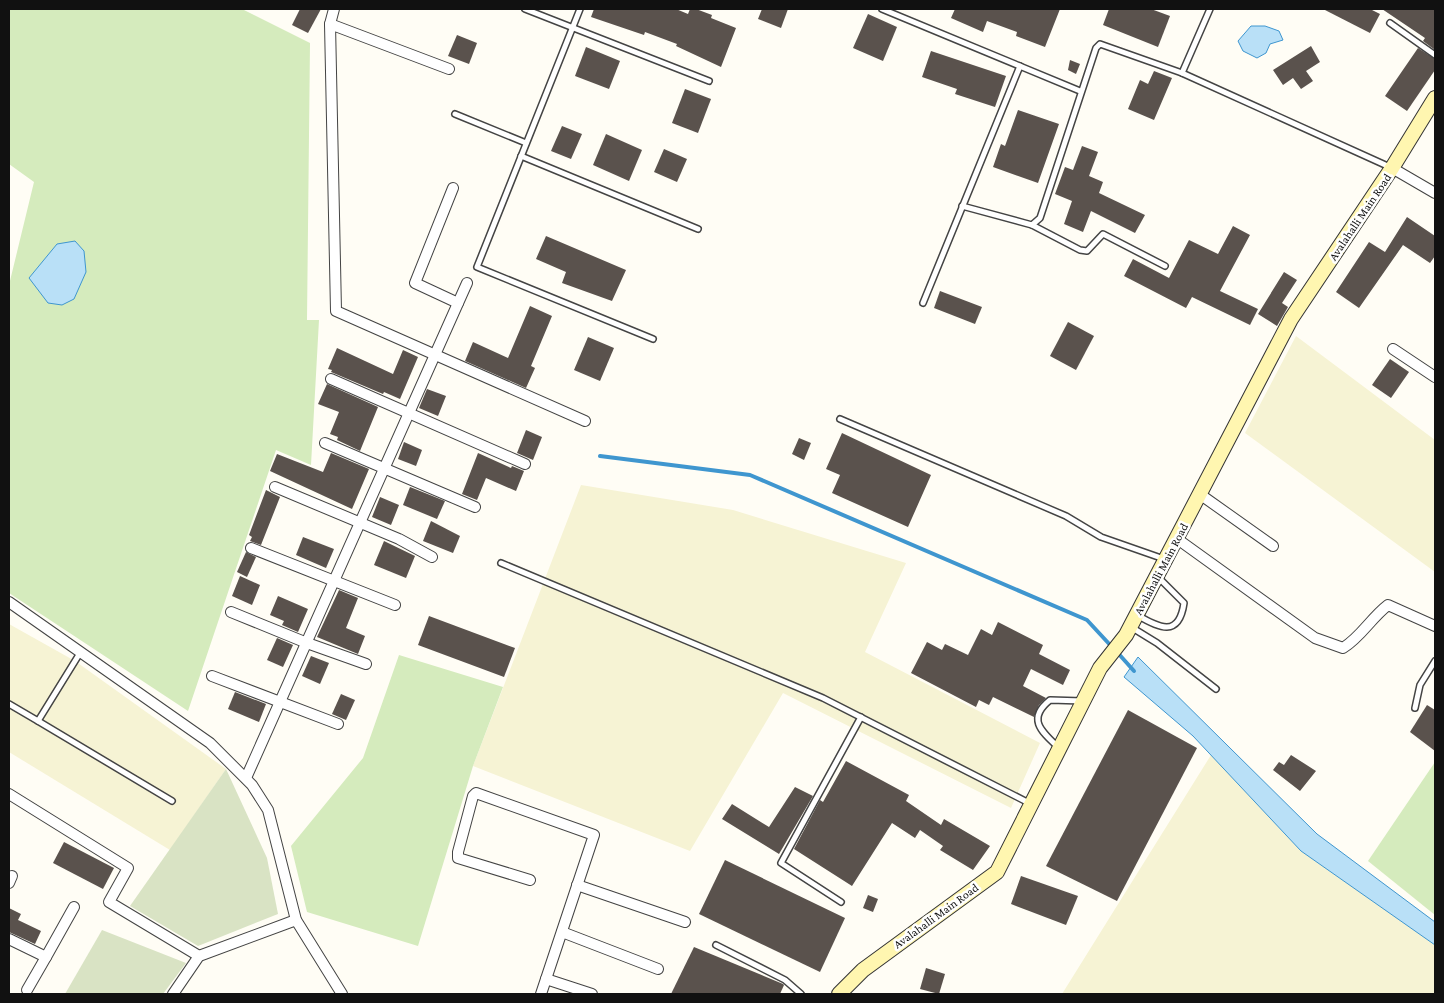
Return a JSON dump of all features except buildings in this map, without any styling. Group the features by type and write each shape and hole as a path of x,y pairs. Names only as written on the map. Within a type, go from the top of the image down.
{"main road":[{"name":"Avalahalli Main Road","path":"839,994 863,970 997,872 1100,668 1131,625 1164,560 1201,495 1291,319 1392,168 1435,98"}],"street":[{"path":"334,9 330,24 336,311 585,422"},
{"path":"330,24 449,69"},
{"path":"1392,168 1435,193"},
{"path":"453,188 415,283 458,303"},
{"path":"246,778 467,283"},
{"path":"1393,349 1435,377"},
{"path":"331,379 525,464"},
{"path":"325,443 386,467 475,507"},
{"path":"275,487 399,539 432,557"},
{"path":"1201,495 1273,546"},
{"path":"1176,538 1315,638 1328,644 1344,648 1356,640 1365,626 1388,605 1435,626"},
{"path":"251,548 395,605"},
{"path":"9,602 210,743 252,785 268,810 296,920 342,994"},
{"path":"231,612 307,643 366,664"},
{"path":"212,676 338,724"},
{"path":"530,880 458,858 473,796 476,793 594,835 541,994"},
{"path":"9,794 128,868 109,902 199,956"},
{"path":"577,885 685,922"},
{"path":"27,990 74,907"},
{"path":"174,994 199,956 296,920"},
{"path":"562,932 658,970"},
{"path":"9,939 46,957"},
{"path":"546,979 592,994"}],"lane":[{"path":"525,9 709,81"},
{"path":"580,9 477,267 653,339"},
{"path":"882,9 1080,91"},
{"path":"1182,72 1210,9"},
{"path":"1390,23 1435,55"},
{"path":"1032,225 1040,218 1080,91 1096,48 1100,44 1182,72 1392,168"},
{"path":"923,303 1020,66"},
{"path":"455,114 526,143"},
{"path":"521,156 698,229"},
{"path":"962,206 1032,225 1080,250 1087,251 1098,237 1103,234 1165,266"},
{"path":"840,419 1066,516 1101,537 1164,560"},
{"path":"501,563 814,695 1031,804"},
{"path":"1131,625 1168,628 1177,624 1183,612 1184,603 1156,576"},
{"path":"1131,625 1216,689"},
{"path":"38,721 81,652"},
{"path":"1415,708 1420,685 1435,661"},
{"path":"1059,748 1040,728 1037,718 1040,708 1050,700 1083,701"},
{"path":"9,704 172,801"},
{"path":"841,902 781,863 861,717"},
{"path":"716,945 785,980 802,994"}],"shaded area":[{"path":"1296,336 1435,440 1435,572 1245,433"},
{"path":"581,485 733,510 906,563 865,652 1040,743 1011,808 783,693 690,851 473,766"},
{"path":"9,624 75,661 226,769 170,850 9,752"},
{"path":"1211,755 1301,851 1435,945 1435,994 1062,994"}],"green space":[{"path":"9,9 242,9 310,43 307,320 319,320 311,465 276,450 188,711 9,593 9,285 34,182 9,164"},
{"path":"399,655 503,687 473,766 418,946 307,912 291,846 363,758"},
{"path":"1435,762 1435,915 1368,861"},
{"path":"226,769 267,858 278,914 198,946 130,906"},
{"path":"102,930 186,963 163,994 65,994"}],"water":[{"path":"1251,26 1265,26 1279,31 1283,40 1270,44 1266,53 1257,58 1243,51 1238,41"},
{"path":"75,241 84,251 86,272 74,299 62,305 48,303 29,278 57,244"},
{"path":"1138,657 1317,834 1435,922 1435,945 1301,851 1193,736 1124,677"}],"waterway":[{"path":"600,456 750,475 1087,620 1112,647"},
{"path":"1117,652 1134,671"}]}
